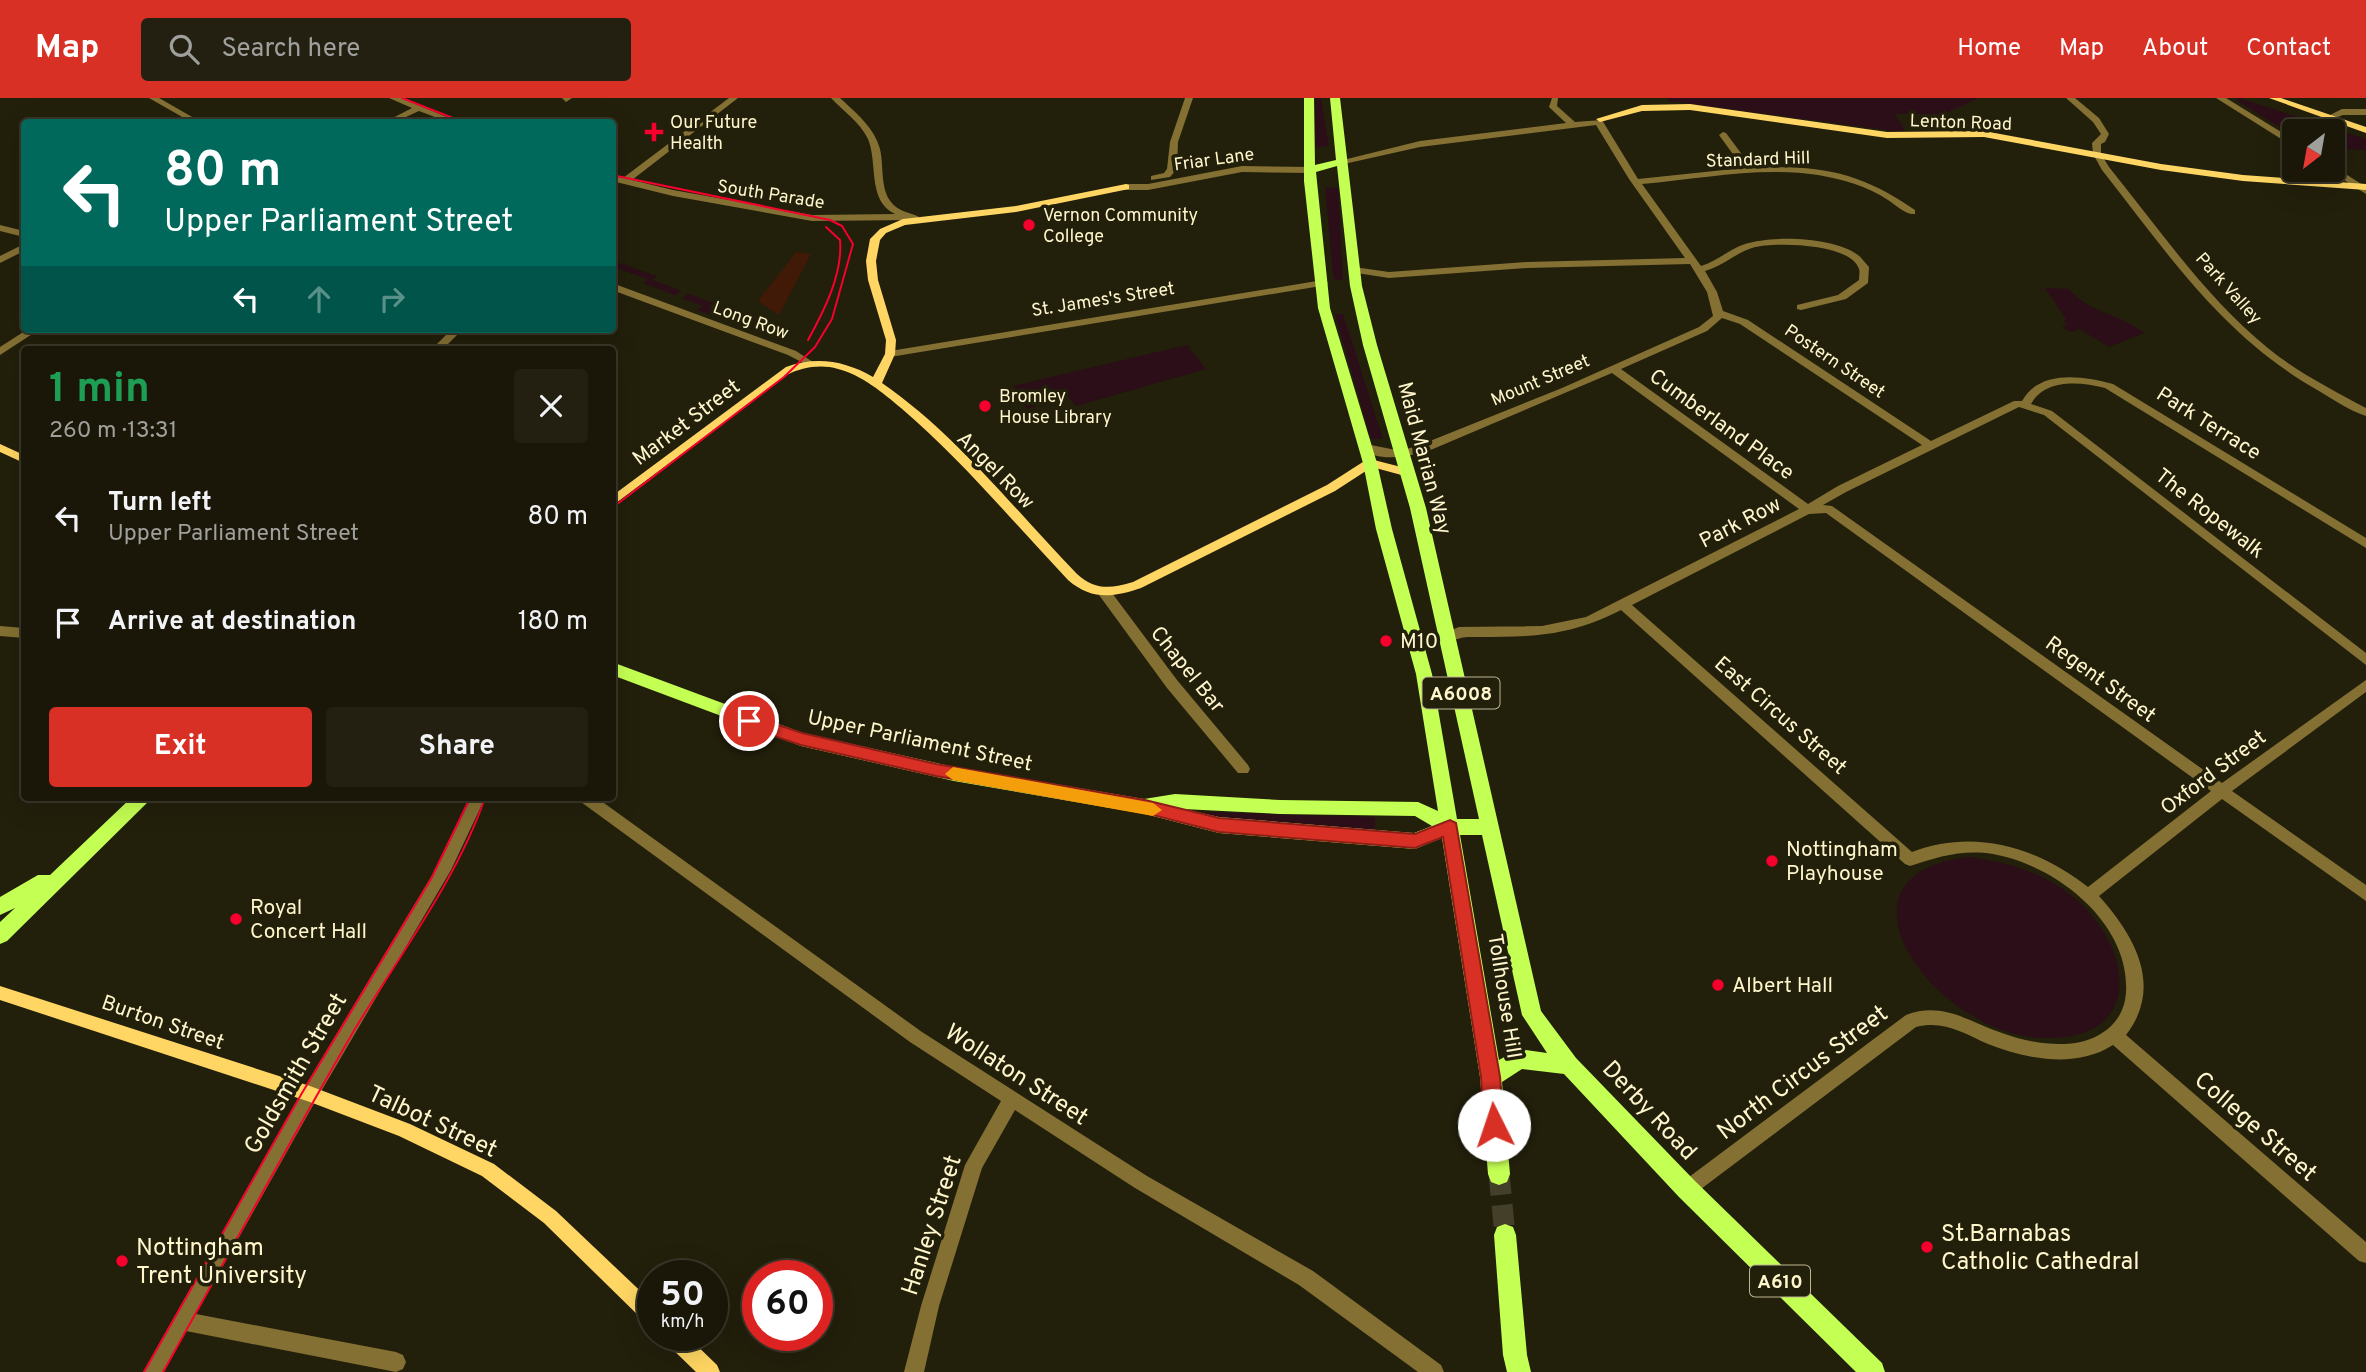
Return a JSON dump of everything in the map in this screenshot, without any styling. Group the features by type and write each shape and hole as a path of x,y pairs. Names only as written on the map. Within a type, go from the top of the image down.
{"main road":[{"path":"1309,98 1311,170 1324,308 1368,456"},
{"name":"Maid Marian Way","path":"1335,98 1354,270 1370,345 1418,509 1428,560 1451,632 1491,827"},
{"name":"Friar Lane","path":"1311,170 1344,161"},
{"name":"A6008","path":"1368,456 1384,529 1424,674 1450,827"},
{"name":"Upper Parliament Street","path":"616,670 645,683 801,739 954,774 1145,807 1236,828 1415,841 1450,827 1491,827"},
{"path":"616,674 645,683"},
{"path":"0,934 140,801"},
{"name":"Upper Parliament Street","path":"1145,807 1175,801 1280,807 1418,809 1450,827"},
{"name":"Tollhouse Hill","path":"1450,827 1491,1077 1499,1174"},
{"name":"Derby Road","path":"1491,827 1532,1015 1569,1065 1687,1189 1873,1372"},
{"path":"0,907 78,860"},
{"path":"1491,1077 1518,1059 1569,1065"},
{"path":"1504,1235 1519,1372"}],"street":[{"path":"153,98 192,119"},
{"path":"393,98 447,119"},
{"path":"624,182 734,98"},
{"path":"835,98 862,121 872,138 878,158 881,194 888,209 914,217"},
{"path":"1189,98 1174,142 1172,169 1176,176 1192,178"},
{"path":"1543,98 1555,99 1553,107 1559,116 1572,124"},
{"path":"2070,98 2102,127 2105,134 2102,140 2095,143 2097,154"},
{"path":"2220,98 2282,137"},
{"path":"2273,98 2366,130"},
{"name":"Lenton Road","path":"1600,120 1642,108 1690,107 1887,135 1984,134 2219,175 2364,188"},
{"path":"395,119 419,108"},
{"path":"2330,117 2342,112 2366,112"},
{"path":"1600,120 1639,185 1713,293 1718,313"},
{"name":"Friar Lane","path":"1344,161 1420,145 1600,120"},
{"path":"1723,135 1750,172"},
{"name":"Park Valley","path":"2097,154 2210,299 2284,365 2366,412"},
{"path":"1126,187 1165,176 1172,169"},
{"name":"Friar Lane","path":"890,354 891,340 873,280 871,249 878,235 903,222 1016,209 1126,187 1148,187 1242,169 1311,170"},
{"name":"Standard Hill","path":"1639,185 1750,172 1801,171 1855,178 1881,188 1912,212"},
{"path":"2345,176 2364,188"},
{"name":"South Parade","path":"616,179 761,210 826,219 943,217"},
{"path":"3,228 21,222"},
{"path":"3,228 21,233"},
{"path":"1354,270 1389,275 1527,265 1715,265 1751,245 1789,236 1828,246 1848,254 1860,263 1866,276 1850,293 1801,307"},
{"path":"0,260 21,249"},
{"name":"St. James's Street","path":"890,354 1117,315 1323,284"},
{"name":"Long Row","path":"616,287 792,353 811,364 844,367 876,383"},
{"name":"Mount Street","path":"1401,455 1566,390 1703,328 1712,323 1718,313"},
{"name":"Postern Street","path":"1718,313 1744,322 1930,445"},
{"path":"0,352 29,333"},
{"path":"440,346 454,333"},
{"name":"Market Street","path":"616,499 783,373 790,364 792,353"},
{"path":"876,383 890,354"},
{"name":"Market Street","path":"783,373 811,364"},
{"name":"Cumberland Place","path":"1612,368 1809,510"},
{"name":"Park Terrace","path":"2026,403 2036,389 2058,382 2082,381 2109,386 2366,544"},
{"name":"Angel Row","path":"876,383 970,469 1086,587 1104,592"},
{"name":"Park Row","path":"1451,632 1536,632 1572,628 1809,510 1842,489 2000,409 2014,403 2026,403"},
{"name":"The Ropewalk","path":"2026,403 2048,413 2366,660"},
{"path":"0,448 21,458"},
{"path":"1104,592 1137,585 1331,488 1368,456 1401,455"},
{"path":"1368,456 1405,472"},
{"name":"Regent Street","path":"1809,510 1828,509 2366,894"},
{"name":"Chapel Bar","path":"1104,592 1157,664 1242,769"},
{"name":"East Circus Street","path":"1622,604 1910,860 1930,850 1956,846 1994,848 2050,869 2088,896"},
{"path":"0,631 21,633"},
{"name":"Oxford Street","path":"2088,896 2221,791 2366,685"},
{"name":"Goldsmith Street","path":"153,1372 310,1094 446,866 477,801"},
{"name":"Wollaton Street","path":"590,801 916,1037 1147,1186 1306,1278 1434,1372"},
{"path":"2088,896 2122,937 2133,961 2137,986 2130,1016 2114,1035"},
{"name":"Burton Street","path":"0,993 310,1094"},
{"name":"North Circus Street","path":"1687,1189 1913,1020 1942,1015 2000,1041 2044,1051 2082,1049 2114,1035"},
{"name":"College Street","path":"2114,1035 2366,1254"},
{"name":"Talbot Street","path":"310,1094 404,1130 488,1170 550,1217 637,1301"},
{"name":"Hanley Street","path":"914,1372 930,1306 974,1165 1012,1100"},
{"path":"182,1321 396,1362"},
{"path":"688,1351 710,1372"}],"shaded area":[{"path":"1315,98 1321,98 1329,146 1315,148"},
{"path":"1668,98 1978,98 1944,114 1895,114 1905,131 1894,131 1668,101"},
{"path":"2239,98 2304,119 2282,119 2282,129 2236,100"},
{"path":"2345,132 2366,139 2366,150 2345,149"},
{"path":"1325,187 1338,188 1343,280 1335,280 1333,273"},
{"path":"796,252 811,254 779,315 758,301"},
{"path":"616,262 657,276 652,280 681,291 675,295 643,283 648,279 616,268"},
{"path":"2045,288 2069,289 2085,303 2144,333 2109,347 2080,329 2071,332 2062,327 2067,325 2064,321 2066,319"},
{"path":"688,294 713,303 708,308 775,331 768,335 697,310 703,306 682,298"},
{"path":"1335,314 1343,314 1383,439 1371,439"},
{"path":"1187,345 1206,369 1076,406 1068,396 1027,409 1013,386"},
{"path":"1205,812 1375,817 1375,832 1205,818"},
{"path":"1971,857 1999,862 2038,875 2062,888 2094,918 2109,941 2118,965 2119,988 2113,1009 2099,1025 2075,1035 2042,1038 2002,1030 1964,1011 1932,983 1908,952 1897,920 1902,891 1925,869"}],"tunnel":[{"path":"1499,1174 1505,1235"}],"tram line":[{"path":"402,98 455,119"},
{"path":"616,176 830,220 842,226 853,244 832,319 815,347 784,377 616,505"},
{"path":"808,340 826,305 839,266 840,240 826,227"},
{"path":"144,1372 302,1093 431,879 469,801"},
{"path":"163,1372 355,1029 443,888 459,859 484,801"}],"slow traffic":[{"path":"953,774 1153,810"}],"place":[{"name":"Our Future Health","path":"654,132"},
{"name":"Vernon Community College","path":"1029,225"},
{"name":"Bromley House Library","path":"985,406"},
{"name":"M10","path":"1386,641"},
{"name":"Nottingham Playhouse","path":"1772,861"},
{"name":"Royal Concert Hall","path":"236,919"},
{"name":"Albert Hall","path":"1718,985"},
{"name":"St.Barnabas Catholic Cathedral","path":"1927,1247"},
{"name":"Nottingham Trent University","path":"122,1261"}],"route":[{"path":"749,721 801,739 954,774 1145,807 1219,825 1261,831 1415,841 1450,827 1491,1077 1494,1125"}]}
